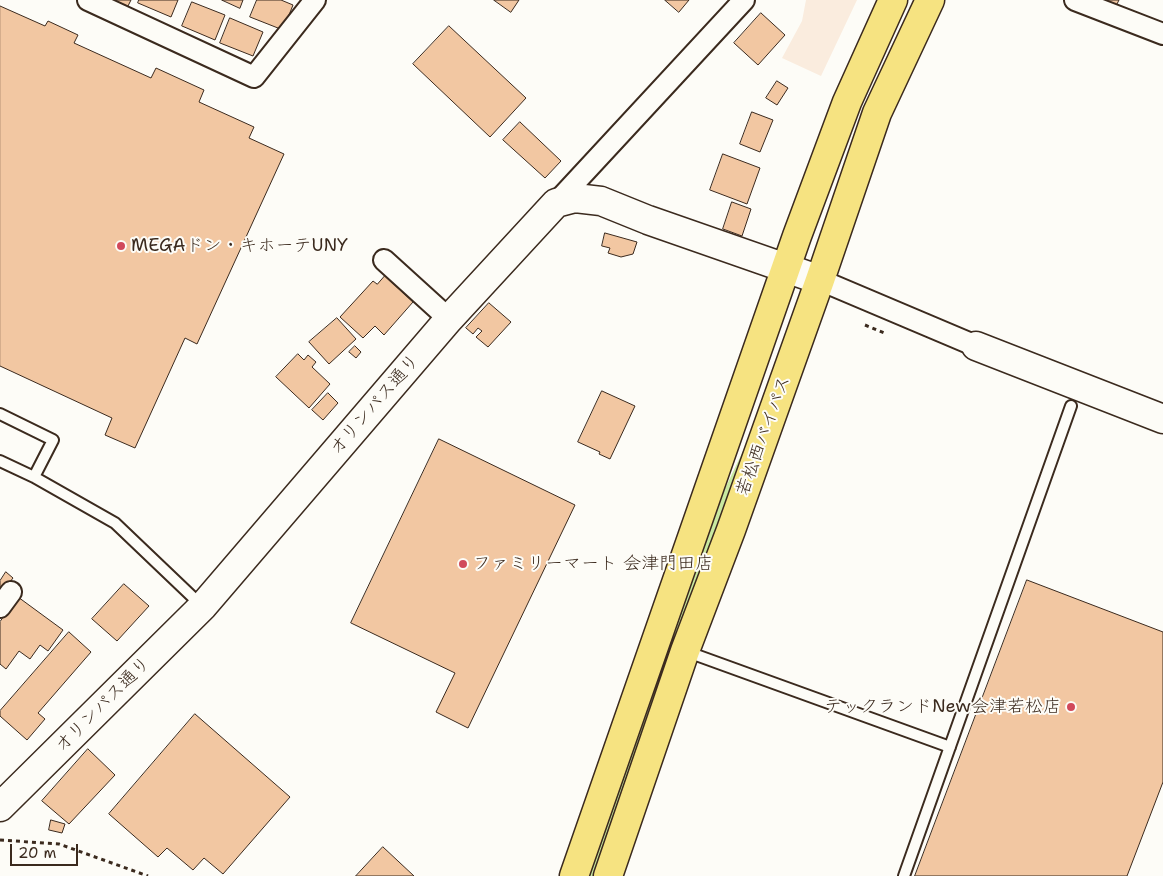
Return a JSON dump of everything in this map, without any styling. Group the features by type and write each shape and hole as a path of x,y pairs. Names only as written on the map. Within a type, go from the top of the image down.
{"highway":[{"name":"若松西バイパス","path":"574,876 785,268 846,102 893,0"},
{"name":"若松西バイパス","path":"608,876 685,651 731,530 877,113 930,0"}],"street":[{"path":"88,0 254,77 315,0"},
{"path":"556,203 744,0"},
{"path":"1075,0 1163,34"},
{"path":"556,203 575,198 600,201 648,220 820,280 976,346 1163,419"},
{"name":"オリンパス通り","path":"0,807 203,606 449,319 556,203"},
{"path":"384,260 449,319"}],"lane":[{"path":"904,876 1071,406"},
{"path":"0,414 54,440 34,477"},
{"path":"0,461 34,477 115,523 203,606"},
{"path":"685,651 950,747"}],"path":[{"path":"0,840 59,844 148,876"}],"shaded area":[{"path":"806,0 857,0 821,76 782,58 802,21"}],"green space":[{"path":"793,320 596,876 589,876 719,501 745,447 790,322"}],"building":[{"path":"112,0 131,0 128,6"},
{"path":"139,0 178,0 171,17 138,3"},
{"path":"222,0 243,0 240,8"},
{"path":"257,0 281,0 293,5 283,30 250,17"},
{"path":"494,0 519,0 511,12"},
{"path":"665,0 689,0 679,12"},
{"path":"1099,0 1119,0 1115,8"},
{"path":"192,2 225,15 215,40 182,26"},
{"name":"MEGAドン・キホーテUNY","path":"0,6 45,26 48,21 78,35 74,43 151,78 156,68 204,90 199,102 254,127 249,138 284,154 197,344 185,338 135,448 105,435 112,418 0,366"},
{"path":"761,13 785,35 758,65 734,43"},
{"path":"230,18 263,32 253,56 220,43"},
{"path":"449,26 526,98 490,137 413,64"},
{"path":"777,81 788,88 777,105 766,98"},
{"path":"752,112 773,120 760,152 740,144"},
{"path":"520,122 561,161 545,178 503,140"},
{"path":"723,154 760,168 747,204 710,190"},
{"path":"732,202 751,209 742,236 723,229"},
{"path":"605,233 637,242 633,254 621,257 608,253 610,248 602,246"},
{"path":"385,276 413,302 384,335 375,326 363,338 340,317 373,281 377,284"},
{"path":"489,303 511,322 488,347 476,337 482,331 478,328 473,334 466,328"},
{"path":"337,318 356,339 329,364 309,342"},
{"path":"355,346 361,352 356,358 349,352"},
{"path":"298,354 304,360 308,355 316,362 312,367 330,384 309,408 276,377"},
{"path":"602,391 635,406 610,459 578,442"},
{"path":"328,393 338,403 323,420 312,410"},
{"name":"ファミリーマート 会津門田店","path":"439,439 575,505 468,728 436,712 455,673 351,623"},
{"path":"6,572 13,578 3,591 0,589 0,581"},
{"name":"テックランドNew会津若松店","path":"1027,580 1163,632 1163,782 1127,876 915,876"},
{"path":"124,584 149,606 117,641 92,619"},
{"path":"18,597 63,630 48,651 40,645 30,659 19,651 6,669 0,664 0,622"},
{"path":"69,632 91,652 38,713 45,719 27,740 0,716 0,711"},
{"path":"195,714 290,797 223,874 204,858 193,870 167,848 158,857 109,814"},
{"path":"88,749 115,775 69,824 42,801"},
{"path":"51,820 65,824 62,833 49,830"},
{"path":"383,847 414,876 356,876"}],"place":[{"name":"MEGAドン・キホーテUNY","path":"121,246"},
{"name":"ファミリーマート 会津門田店","path":"463,564"},
{"name":"テックランドNew会津若松店","path":"1071,707"}]}
